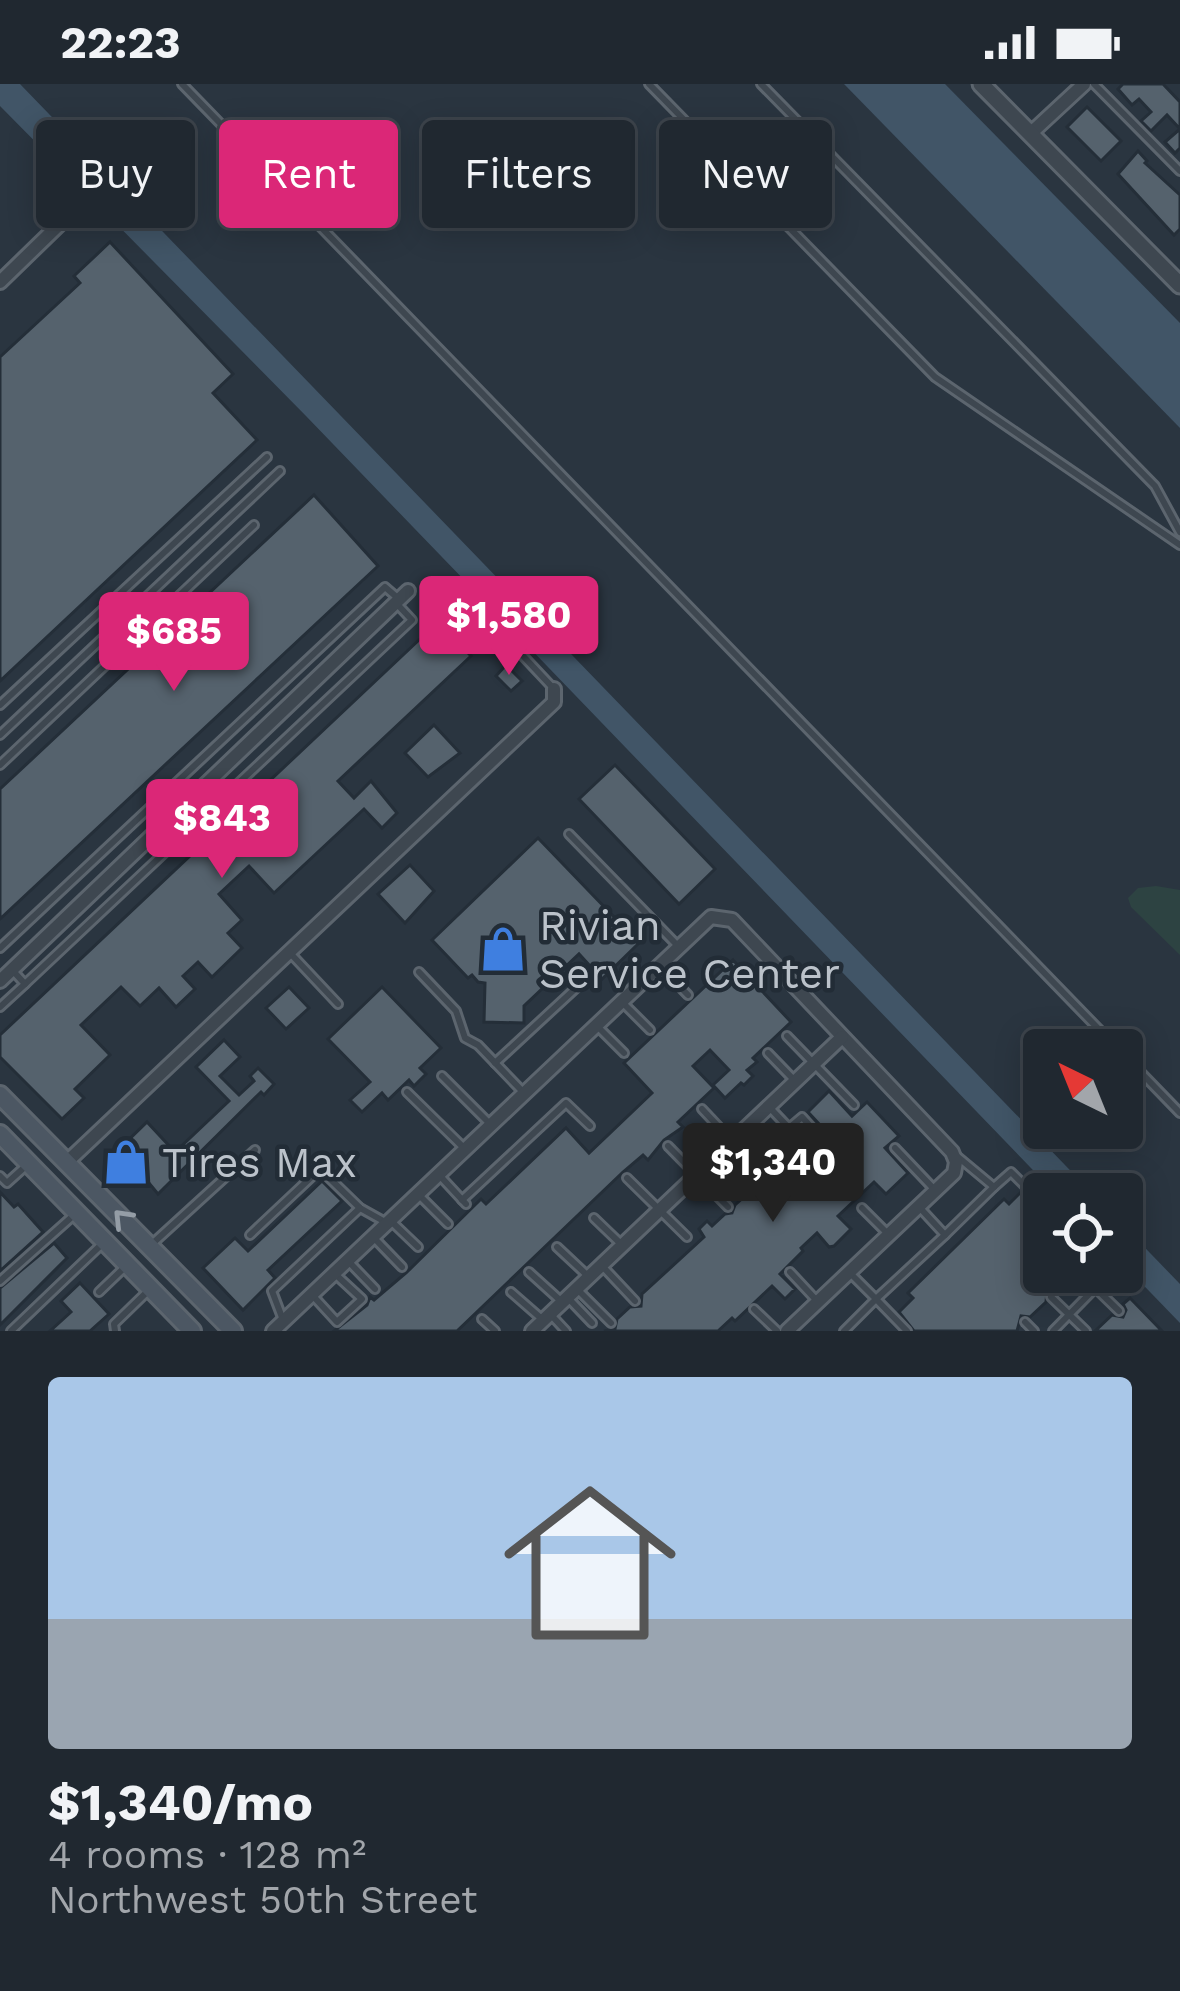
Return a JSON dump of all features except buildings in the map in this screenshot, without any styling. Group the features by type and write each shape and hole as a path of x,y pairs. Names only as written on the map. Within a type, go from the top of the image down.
{"main road":[{"path":"1,1098 233,1331"},
{"path":"0,1134 193,1331"}],"street":[{"path":"981,84 1180,285"},
{"path":"1030,134 1084,84"},
{"path":"0,282 56,228"},
{"path":"0,980 401,598"},
{"path":"67,1162 554,702 554,689"},
{"path":"281,1326 711,917 720,915 732,920 954,1157 954,1173 787,1331"},
{"path":"541,1322 842,1037"}],"lane":[{"path":"182,84 1098,1029"},
{"path":"649,84 935,377 1180,545"},
{"path":"761,84 1155,486 1180,532"},
{"path":"1094,84 1180,171"},
{"path":"0,705 267,457"},
{"path":"0,735 280,471"},
{"path":"0,765 254,524"},
{"path":"0,948 385,586 401,598 412,620 0,1007"},
{"path":"510,642 554,689"},
{"path":"569,834 679,947"},
{"path":"290,953 338,1004"},
{"path":"659,966 688,994"},
{"path":"12,970 25,984"},
{"path":"418,971 456,1011 465,1038 524,1094"},
{"path":"495,1063 589,976"},
{"path":"622,1001 650,1030"},
{"path":"596,1025 624,1053"},
{"path":"787,1036 854,1105"},
{"path":"768,1053 795,1081"},
{"path":"1143,1075 1180,1113"},
{"path":"442,1076 491,1125"},
{"path":"407,1092 465,1149"},
{"path":"438,1174 464,1202 566,1103 590,1126"},
{"path":"768,1106 789,1128"},
{"path":"702,1109 762,1173"},
{"path":"802,1117 811,1127 786,1151 776,1142 789,1128 802,1117"},
{"path":"668,1146 728,1207"},
{"path":"895,1148 935,1191"},
{"path":"150,1246 256,1150"},
{"path":"954,1157 994,1187"},
{"path":"0,1176 7,1184 28,1163"},
{"path":"250,1235 320,1169 360,1208 388,1222 418,1247"},
{"path":"844,1331 1011,1172 1023,1184"},
{"path":"627,1178 687,1237"},
{"path":"418,1194 448,1224"},
{"path":"919,1206 945,1235"},
{"path":"281,1326 272,1291 360,1208"},
{"path":"862,1208 889,1234"},
{"path":"0,1281 77,1213"},
{"path":"595,1218 622,1245"},
{"path":"373,1236 402,1267"},
{"path":"11,1331 105,1241"},
{"path":"557,1247 589,1277"},
{"path":"347,1261 375,1289"},
{"path":"99,1292 128,1265"},
{"path":"601,1265 635,1301"},
{"path":"529,1272 611,1323"},
{"path":"790,1272 818,1302"},
{"path":"849,1272 907,1331"},
{"path":"311,1295 337,1322 362,1299 334,1273"},
{"path":"115,1331 114,1324 151,1288"},
{"path":"511,1292 541,1322 566,1331"},
{"path":"1053,1331 1091,1293"},
{"path":"1101,1293 1119,1311"},
{"path":"569,1296 592,1323"},
{"path":"1051,1297 1086,1331"},
{"path":"754,1309 777,1331"},
{"path":"482,1318 495,1331"},
{"path":"1025,1322 1034,1331"}],"green space":[{"path":"1138,888 1180,890 1180,955 1131,907 1128,898"}],"water":[{"path":"0,84 20,84 55,120 36,120 36,142 0,106"},
{"path":"844,84 945,84 1180,323 1180,428"},
{"path":"120,228 159,228 1023,1122 1023,1149 1050,1149 1073,1173 1036,1173"},
{"path":"1143,1246 1180,1284 1180,1323 1143,1285"}],"place":[{"name":"Rivian Service Center","path":"503,949"},
{"name":"Tires Max","path":"126,1162"}]}
